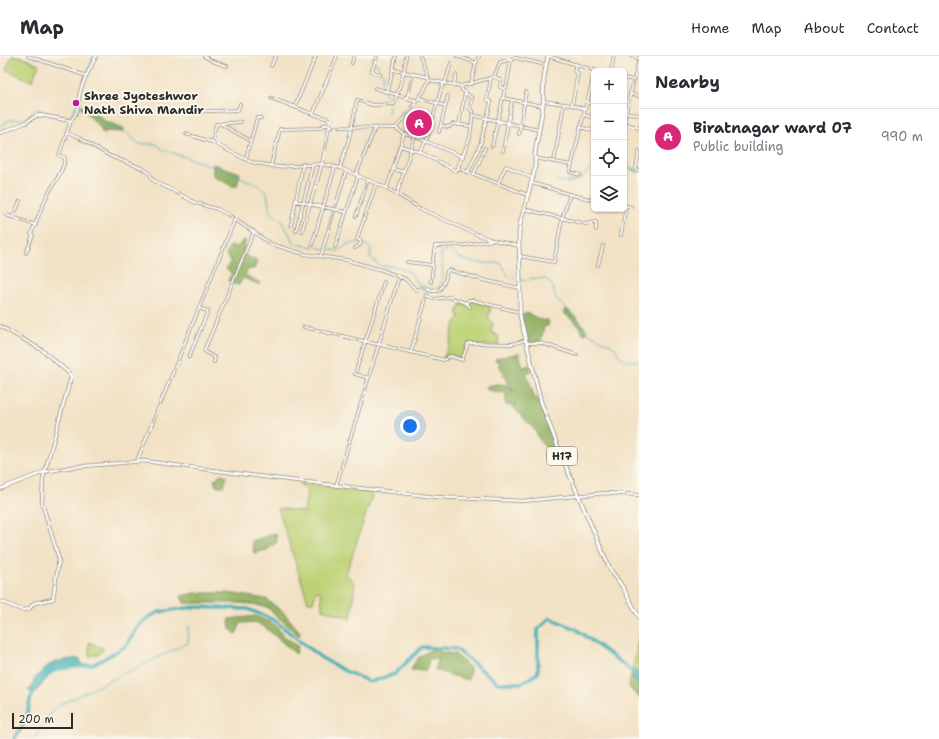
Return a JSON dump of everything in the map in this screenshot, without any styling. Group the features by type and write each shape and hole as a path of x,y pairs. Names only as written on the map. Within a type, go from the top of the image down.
{"main road":[{"name":"H17","path":"548,56 535,168 520,225 519,312 541,402 561,455 610,570 622,586 639,617"}],"street":[{"path":"28,56 87,76"},
{"path":"26,253 46,197 62,170 65,158 59,155 71,121 78,107 78,96 96,56"},
{"path":"204,56 212,62 227,66"},
{"path":"271,66 276,56"},
{"path":"295,106 316,56"},
{"path":"313,114 337,56"},
{"path":"352,63 354,56"},
{"path":"376,56 372,71 380,75"},
{"path":"388,91 396,56"},
{"path":"340,168 352,127 357,100 373,105 394,104 404,72 406,56"},
{"path":"396,128 424,91 429,80 420,56"},
{"path":"458,56 476,63"},
{"path":"471,84 479,56"},
{"path":"548,56 591,69"},
{"path":"612,68 614,56"},
{"path":"627,105 639,59 631,56"},
{"path":"494,77 500,62 516,58 546,65"},
{"path":"492,146 507,84 511,60"},
{"path":"420,152 426,141 451,63"},
{"path":"572,105 578,72 574,72 576,64"},
{"path":"394,70 428,77"},
{"path":"407,98 413,74"},
{"path":"454,85 456,75"},
{"path":"429,80 461,86 494,77 501,80 500,87 505,89"},
{"path":"468,172 480,145 487,119 491,102 487,100 491,78"},
{"path":"627,79 633,80"},
{"path":"400,146 420,152 456,171 470,138 473,111 470,109 472,98 462,90 461,86"},
{"path":"580,175 570,172 591,87"},
{"path":"375,88 417,101"},
{"path":"459,125 465,92"},
{"path":"519,134 526,92"},
{"path":"630,94 639,96"},
{"path":"439,132 448,96"},
{"path":"271,98 329,119 330,126 328,127 322,164 302,231"},
{"path":"419,98 446,106"},
{"path":"503,98 542,106"},
{"path":"503,151 512,100"},
{"path":"543,101 572,105 585,109"},
{"path":"587,102 591,103"},
{"path":"189,112 238,110 240,104"},
{"path":"554,162 564,104"},
{"path":"627,112 639,115"},
{"path":"472,115 539,130"},
{"path":"584,115 591,117"},
{"path":"0,133 24,124 37,116 48,116 71,121"},
{"path":"246,158 257,118 261,118"},
{"path":"212,142 216,124 241,122"},
{"path":"627,122 639,128"},
{"path":"220,124 251,141"},
{"path":"441,126 449,127 453,124 471,126"},
{"path":"271,166 280,129 321,128 322,125 396,128 404,134 414,136 463,157"},
{"path":"580,127 591,130"},
{"path":"335,247 357,175 375,128"},
{"path":"67,133 79,138 110,156 144,169 149,173 153,180 196,202 217,209 254,231 271,244 298,253 356,262 389,272 406,279 417,290 424,288 436,292 442,286 446,279 447,271 449,270 483,280 520,288"},
{"path":"186,134 212,142 246,158 251,162 277,167 303,164 322,164 340,168 387,188 426,211 469,231 494,240 519,246"},
{"path":"387,188 404,134"},
{"path":"397,194 414,136"},
{"path":"474,174 485,148"},
{"path":"639,151 636,168 639,170"},
{"path":"535,158 571,165"},
{"path":"291,225 303,164"},
{"path":"296,231 313,164"},
{"path":"498,183 506,166 533,178"},
{"path":"312,245 335,167"},
{"path":"458,168 529,195"},
{"path":"393,169 404,172"},
{"path":"321,255 346,171"},
{"path":"356,216 368,180"},
{"path":"532,183 591,199"},
{"path":"355,248 361,243 357,240 376,184"},
{"path":"519,256 554,262 562,219 570,194"},
{"path":"13,216 20,201"},
{"path":"296,201 346,212"},
{"path":"627,206 631,207"},
{"path":"524,209 586,224 596,222 596,230"},
{"path":"621,235 624,212"},
{"path":"6,215 11,218 13,216 36,225"},
{"path":"137,461 235,219"},
{"path":"214,362 215,358 204,351 254,231"},
{"path":"431,282 435,246 466,245 494,240"},
{"path":"598,265 603,246"},
{"path":"407,262 432,265"},
{"path":"336,486 399,277"},
{"path":"368,378 355,374 384,282"},
{"path":"411,352 427,296 434,299 449,297 466,303 470,307"},
{"path":"466,303 469,300 472,300 519,312"},
{"path":"189,357 208,311 200,308"},
{"path":"0,326 42,350 70,374 69,386 42,483 42,503 59,559 53,599 34,603 28,610 22,610 0,601"},
{"path":"304,326 444,360 450,356 461,360 468,344 470,343 512,344 526,341 541,342 577,355"},
{"path":"0,489 44,472 72,467 137,461 436,498 523,501 606,493 639,495"}],"green space":[{"path":"12,56 20,56 39,65 32,81 6,70"},
{"path":"82,106 87,106 105,121 124,128 123,132 108,131 103,133 100,127 87,113 81,109"},
{"path":"213,164 240,173 237,186 232,186 213,176"},
{"path":"243,240 246,241 244,253 248,257 255,259 257,262 254,269 248,269 245,275 261,283 260,285 243,278 239,285 230,283 228,280 232,274 226,269 231,261 226,255 229,247 238,247"},
{"path":"471,301 491,306 488,320 493,323 491,332 498,336 499,345 474,345 470,342 467,344 461,359 450,354 443,358 449,346 455,323 460,316 457,314 461,304 468,307 470,306 468,303"},
{"path":"566,309 580,322 587,333 584,334 577,324 563,312"},
{"path":"526,313 544,321 547,319 549,321 548,326 544,326 541,341 529,342 521,316"},
{"path":"519,353 523,367 530,365 531,371 526,373 533,392 533,398 537,398 560,460 542,444 534,429 513,407 515,403 511,406 506,405 506,393 486,389 487,386 497,384 508,385 508,387 510,387 514,392 503,374 505,372 498,365 500,363 495,360 497,358"},
{"path":"221,474 227,476 224,486 216,486 214,480"},
{"path":"299,483 373,493 346,574 355,583 351,618 322,609 321,593 318,591 316,592 313,602 308,602 278,508 304,512 307,491"},
{"path":"276,533 277,542 267,550 254,553 252,541"},
{"path":"196,593 228,593 266,599 284,613 300,632 299,636 267,607 241,603 184,603 181,596"},
{"path":"256,616 275,625 284,636 298,646 296,654 266,628 256,622 241,623 236,634 230,629 229,619"},
{"path":"639,635 639,675 633,667"},
{"path":"89,642 104,649 100,653 89,657"},
{"path":"433,649 455,654 470,668 468,680 435,670 439,657 429,659 426,670 411,670 417,659"},
{"path":"631,675 639,686 639,698 629,687"}],"water":[{"path":"79,658 83,665 53,671 34,694 28,690 32,688 33,681 36,677 48,666 63,660"},
{"path":"633,667 639,675 639,686 631,675"}],"waterway":[{"path":"87,71 93,56"},
{"path":"373,56 372,59 384,75 382,83 385,90"},
{"path":"385,92 389,103"},
{"path":"388,113 389,106"},
{"path":"0,127 9,120 24,119 36,108 48,114 58,116 71,115 74,108 78,107 88,109 105,125 125,131 139,144 156,144 164,150 232,173 258,185 267,192 270,212 281,220 295,244 339,251 348,244 363,242 371,249 370,257 380,266 395,266 410,272 419,285 432,289 439,288 443,278 441,252 449,249 460,258 473,262 501,263 509,277 518,279"},
{"path":"627,167 631,168"},
{"path":"631,168 639,172"},
{"path":"555,181 572,182 580,179 591,169"},
{"path":"528,281 531,278 546,279 553,287 556,299 578,319 590,334 611,345 626,361 639,361"},
{"path":"521,280 525,281"},
{"path":"50,673 59,669 91,665 100,661 126,646 138,626 149,617 159,612 194,607 248,609 274,620 320,657 345,671 370,682 395,674 422,647 456,649 498,683 522,683 538,673 538,629 550,618 576,629 632,671 639,680"},
{"path":"34,739 54,708 188,643 189,625"},
{"path":"14,739 26,721 30,700 35,689"}],"place":[{"name":"Shree Jyoteshwor Nath Shiva Mandir","path":"76,103"},
{"name":"Biratnagar ward 07","path":"419,123"}]}
